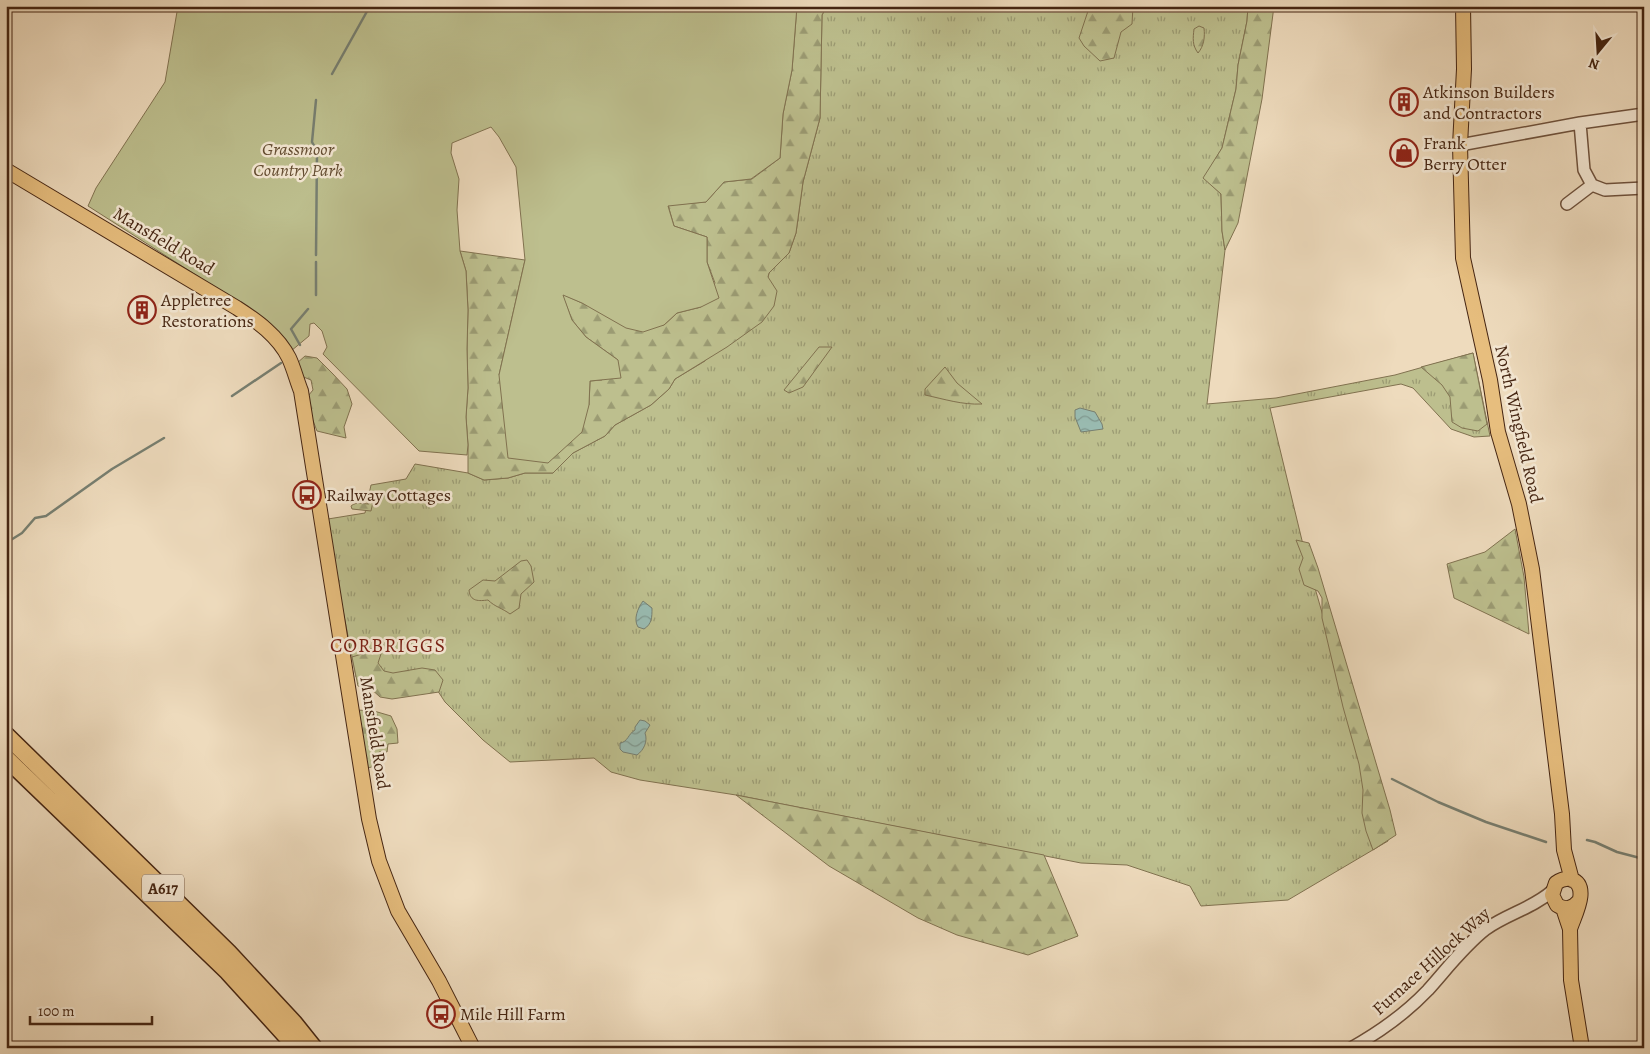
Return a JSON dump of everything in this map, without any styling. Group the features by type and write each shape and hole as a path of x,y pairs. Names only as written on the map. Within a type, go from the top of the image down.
{"highway":[{"name":"A617","path":"7,735 228,952 294,1023 314,1048"},
{"name":"A617","path":"6,758 228,972 297,1048"}],"main road":[{"name":"North Wingfield Road","path":"1464,6 1464,69 1460,145 1463,258 1490,380 1498,432 1518,504 1532,569 1562,814 1564,850 1572,880"},
{"name":"Mansfield Road","path":"6,170 205,287 271,333 282,346 290,360 301,391 366,803 379,861 398,911 439,981 474,1048"},
{"name":"North Wingfield Road","path":"1554,887 1564,850"},
{"path":"1570,929 1560,906 1553,899 1554,887 1564,879 1572,880 1581,890 1570,929 1571,980 1582,1048"},
{"path":"1560,906 1571,908 1578,902"}],"street":[{"path":"1460,145 1580,122 1644,114"},
{"path":"1580,122 1584,170 1592,185 1605,190 1644,188"},
{"path":"1567,204 1592,185"},
{"name":"Furnace Hillock Way","path":"1351,1048 1386,1026 1426,992 1450,964 1485,930 1504,918 1536,904 1554,887"},
{"name":"Furnace Hillock Way","path":"1536,904 1560,906"}],"green space":[{"name":"Grassmoor Country Park","path":"178,6 797,6 792,70 783,114 780,158 751,179 724,182 706,202 668,206 674,226 707,237 707,262 719,298 701,307 677,313 664,325 643,332 626,328 582,303 563,295 572,320 586,337 618,360 621,378 590,381 589,405 582,432 548,463 508,458 499,375 525,260 516,167 491,127 452,143 451,153 459,179 457,210 460,251 466,271 468,310 467,455 419,451 323,354 327,347 322,331 314,323 310,324 309,336 291,351 224,293 88,206 96,188 165,82"},
{"path":"797,6 827,6 822,15 820,118 803,182 796,233 789,253 769,273 768,277 777,291 774,306 762,322 727,347 675,379 669,389 651,405 615,425 605,436 573,453 553,473 525,473 508,478 484,480 468,473 466,417 468,310 466,271 460,251 525,260 499,375 589,405 590,381 602,380 618,360 586,337 572,320 562,294 582,303 664,325 677,313 701,307 715,283 707,262 707,237 674,226 668,205 706,202 724,182 752,179 780,158 783,114 792,70"},
{"path":"827,6 1248,6 1236,89 1222,148 1204,178 1221,194 1222,231 1225,250 1207,404 1276,398 1395,375 1473,353 1490,436 1474,437 1451,429 1413,388 1401,384 1270,408 1306,557 1388,841 1288,900 1201,906 1190,886 1127,865 1081,863 736,795 640,780 611,772 594,758 510,762 483,740 445,702 428,676 356,677 332,554 328,519 365,513 371,485 406,479 415,464 468,473 484,480 508,478 525,473 553,473 573,453 605,436 615,425 651,405 669,389 675,379 705,361 768,277 769,273 789,253 796,233 803,182 820,118 822,15"},
{"path":"1091,6 1133,6 1132,24 1121,32 1114,58 1100,61 1084,46 1079,38"},
{"path":"1248,6 1274,6 1262,99 1238,223 1225,250 1222,231 1221,194 1203,178 1222,148 1236,89"},
{"path":"1199,26 1204,28 1204,35 1203,44 1198,53 1193,38 1194,29"},
{"path":"819,347 832,347 803,387 789,393 784,390"},
{"path":"1473,353 1487,424 1478,431 1462,428 1452,422 1450,397 1442,385 1421,367"},
{"path":"305,356 317,358 347,389 352,404 344,427 346,438 317,431 312,418 308,396 313,390 311,380 301,376 296,364"},
{"path":"945,367 957,383 982,404 960,403 925,395 925,389"},
{"path":"370,494 374,497 371,511 352,509 351,506 356,504 369,504"},
{"path":"1515,529 1524,577 1529,634 1454,598 1447,564 1485,552"},
{"path":"1296,540 1309,543 1318,568 1390,810 1396,835 1373,850 1362,813 1363,790 1359,764 1343,707 1322,618 1322,598 1318,591 1304,585 1299,569 1303,558"},
{"path":"527,560 531,566 534,582 521,594 519,608 510,614 488,600 478,600 471,597 469,590 483,580 495,581 521,561"},
{"path":"376,645 382,651 378,663 384,671 393,673 422,668 435,670 443,680 439,692 392,699 380,697 369,687 358,686 352,657 365,653"},
{"path":"357,710 374,711 391,716 397,729 398,743 388,744 387,752 379,752 378,765 368,768 362,752"},
{"path":"736,795 1044,855 1078,936 1028,955 957,935 918,918 829,866"}],"water":[{"path":"1080,408 1095,412 1103,429 1081,432 1075,417 1075,410"},
{"path":"643,601 652,608 650,623 644,629 638,627 636,621 638,610"},
{"path":"640,720 650,725 645,733 646,742 643,748 637,755 623,752 620,749 620,743 625,741 635,730"}],"waterway":[{"path":"332,74 370,6"},
{"path":"316,100 312,142 317,151 316,255"},
{"path":"316,262 316,295"},
{"path":"300,345 291,329 308,309"},
{"path":"232,396 281,363"},
{"path":"6,543 22,533 35,518 46,516 112,469 164,438"},
{"path":"1392,779 1438,802 1486,822 1546,842"},
{"path":"1587,840 1617,852 1640,858 1644,857"}],"place":[{"name":"Atkinson Builders and Contractors","path":"1404,102"},
{"name":"Frank Berry Otter","path":"1404,153"},
{"name":"Appletree Restorations","path":"142,310"},
{"name":"Railway Cottages","path":"307,495"},
{"name":"Mile Hill Farm","path":"441,1014"}],"district":[{"name":"CORBRIGGS","path":"388,645"}]}
